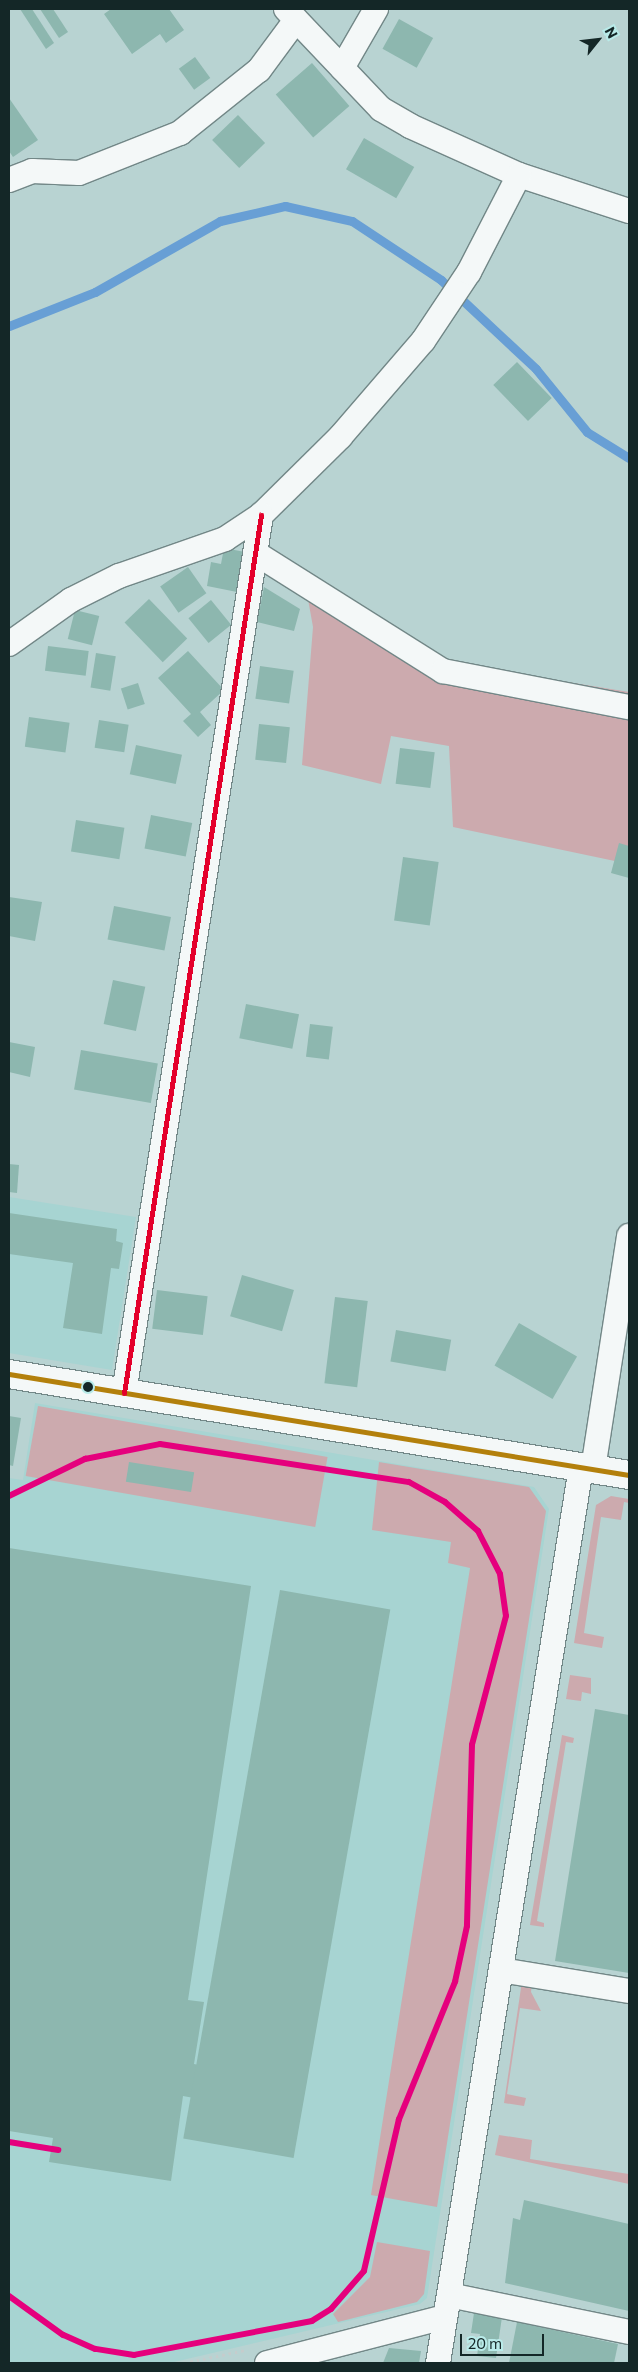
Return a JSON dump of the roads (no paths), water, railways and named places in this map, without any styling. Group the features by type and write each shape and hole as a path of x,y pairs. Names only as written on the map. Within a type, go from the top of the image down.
{"street":[{"path":"342,68 376,9"},
{"path":"9,180 32,170 79,173 180,133 259,70 291,15 381,109 410,126 519,175 629,211"},
{"path":"9,644 70,600 119,576 225,539 262,515 340,437 424,341 469,272 519,175"},
{"path":"124,1393 262,515"},
{"path":"257,554 443,671 629,707"},
{"path":"438,2363 501,1970 587,1468 629,1236"},
{"path":"9,1374 629,1474"},
{"path":"501,1970 629,1991"},
{"path":"258,2356 447,2306 629,2332"}],"waterway":[{"path":"9,326 95,292 220,221 285,206 352,221 441,280 536,369 587,432 629,458"}]}
